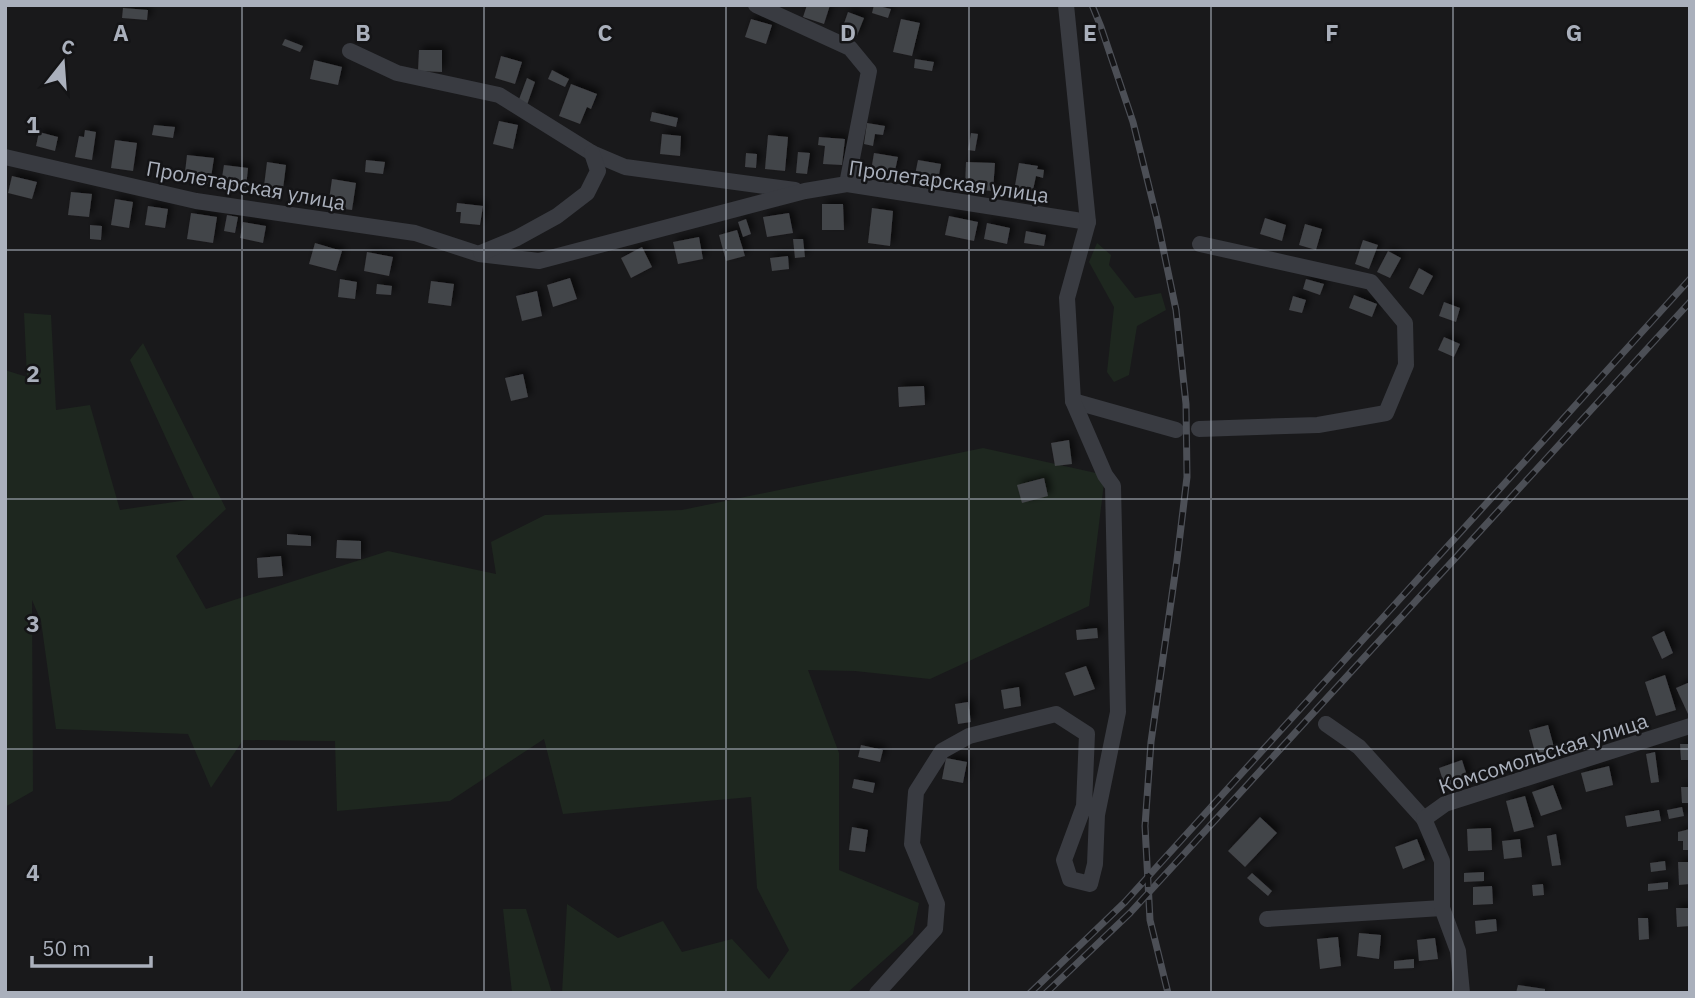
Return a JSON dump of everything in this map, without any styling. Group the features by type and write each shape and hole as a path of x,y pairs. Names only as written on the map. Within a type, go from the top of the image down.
{"street":[{"path":"756,5 850,48 869,71 847,184"},
{"path":"877,993 935,929 937,904 912,844 916,792 942,751 969,736 1056,714 1087,734 1084,806 1064,860 1070,879 1090,884 1095,864 1097,815 1118,712 1114,486 1105,475 1073,401 1067,298 1088,222 1066,5"},
{"name":"Пролетарская улица","path":"350,51 397,73 499,95 592,153 625,167 805,191"},
{"path":"479,254 517,238 557,216 587,194 598,171 592,153"},
{"name":"Пролетарская улица","path":"5,157 196,201 415,233 479,254 539,261 805,191 847,184 1088,222"},
{"path":"1199,429 1318,425 1386,413 1406,365 1405,323 1371,282 1200,244"},
{"path":"1073,401 1176,430"},
{"path":"1326,724 1359,747 1424,819"},
{"name":"Комсомольская улица","path":"1462,993 1458,951 1442,908 1442,861 1424,819 1445,804 1690,726"},
{"path":"1267,919 1442,908"}],"shaded area":[{"path":"1097,243 1111,255 1109,265 1135,298 1161,293 1166,310 1137,326 1129,375 1114,382 1107,372 1114,307 1089,262"},
{"path":"24,313 51,315 56,410 90,405 120,510 194,499 130,360 143,343 226,509 176,556 206,609 388,551 496,574 491,542 545,515 682,510 983,448 1105,475 1089,606 930,679 855,671 808,670 839,753 839,870 919,903 913,934 847,993 562,993 567,904 618,938 663,921 682,952 732,939 769,979 789,950 757,888 751,797 563,814 544,739 450,801 337,811 335,741 243,740 211,788 188,734 56,729 41,621 32,600 33,791 5,807 5,370 27,377"},
{"path":"503,909 526,909 552,993 512,993"}],"building":[{"path":"807,5 830,5 824,24 803,17"},
{"path":"874,5 891,9 888,18 872,13"},
{"path":"123,8 148,10 147,20 122,18"},
{"path":"848,12 864,18 856,38 841,32"},
{"path":"751,19 772,25 766,44 745,37"},
{"path":"901,19 920,23 912,56 893,52"},
{"path":"285,39 303,46 300,52 282,45"},
{"path":"419,50 442,50 442,72 418,71"},
{"path":"501,56 522,62 515,84 495,78"},
{"path":"915,59 934,62 932,71 914,68"},
{"path":"314,60 342,67 338,85 310,79"},
{"path":"552,70 569,79 565,87 548,79"},
{"path":"527,78 535,82 527,105 518,102"},
{"path":"571,84 597,94 591,109 587,107 580,124 559,116"},
{"path":"652,112 678,118 676,127 650,121"},
{"path":"499,121 518,125 513,149 493,144"},
{"path":"867,123 885,126 883,135 875,134 873,146 864,144"},
{"path":"154,125 175,127 173,138 152,135"},
{"path":"85,130 96,132 92,160 75,157 79,136 84,137"},
{"path":"39,132 58,137 55,151 36,146"},
{"path":"971,133 978,134 975,151 968,150"},
{"path":"662,134 681,136 680,156 660,154"},
{"path":"768,135 788,137 785,171 765,169"},
{"path":"819,137 845,139 842,165 823,164 825,146 818,145"},
{"path":"115,140 137,143 133,171 111,168"},
{"path":"798,152 810,153 807,174 796,173"},
{"path":"746,153 757,154 756,168 745,167"},
{"path":"874,153 898,157 894,175 871,171"},
{"path":"187,155 214,158 210,184 184,181"},
{"path":"366,160 385,162 383,174 365,172"},
{"path":"918,160 941,164 937,185 914,180"},
{"path":"267,162 286,165 283,189 264,186"},
{"path":"966,162 995,163 993,191 965,189"},
{"path":"1019,163 1038,166 1037,169 1044,170 1043,178 1036,176 1032,195 1014,191"},
{"path":"224,165 248,168 246,187 221,184"},
{"path":"12,176 37,182 32,199 8,193"},
{"path":"332,179 356,183 352,210 328,207"},
{"path":"71,192 92,194 89,217 68,215"},
{"path":"115,199 133,202 129,228 111,225"},
{"path":"457,203 483,206 480,225 460,223 461,212 456,212"},
{"path":"822,204 843,204 844,230 822,230"},
{"path":"148,206 168,209 165,228 145,225"},
{"path":"872,208 893,211 890,246 868,243"},
{"path":"191,213 217,217 213,243 187,239"},
{"path":"789,213 793,233 767,237 763,217"},
{"path":"227,215 238,217 235,233 224,231"},
{"path":"949,216 978,222 974,241 945,235"},
{"path":"1265,218 1286,225 1282,241 1260,234"},
{"path":"746,219 751,234 743,237 738,222"},
{"path":"243,222 266,226 263,243 240,238"},
{"path":"987,223 1010,228 1007,244 984,239"},
{"path":"1305,224 1322,229 1316,250 1299,245"},
{"path":"90,225 102,226 101,240 90,239"},
{"path":"737,230 745,256 726,261 719,235"},
{"path":"1026,231 1046,235 1044,246 1024,243"},
{"path":"699,237 703,259 678,264 673,242"},
{"path":"793,239 803,239 805,257 795,258"},
{"path":"1363,240 1378,245 1369,269 1355,264"},
{"path":"315,243 342,251 336,271 309,264"},
{"path":"642,247 652,267 631,278 621,258"},
{"path":"1388,251 1401,258 1390,278 1377,272"},
{"path":"367,252 393,257 389,276 364,271"},
{"path":"788,256 789,269 772,271 770,258"},
{"path":"1419,268 1433,276 1423,295 1409,288"},
{"path":"570,278 577,299 553,307 547,285"},
{"path":"340,279 357,282 355,299 338,297"},
{"path":"1306,279 1324,284 1320,295 1303,289"},
{"path":"431,281 454,284 451,306 428,303"},
{"path":"377,284 392,286 391,295 376,294"},
{"path":"537,291 542,316 522,321 516,296"},
{"path":"1354,295 1377,304 1372,317 1349,308"},
{"path":"1293,296 1306,300 1302,313 1289,310"},
{"path":"1444,302 1460,308 1456,322 1439,316"},
{"path":"1444,337 1460,344 1454,357 1438,350"},
{"path":"523,374 528,397 511,401 505,378"},
{"path":"924,386 925,405 899,407 898,387"},
{"path":"1069,440 1072,464 1055,466 1051,443"},
{"path":"1044,478 1048,496 1022,503 1017,485"},
{"path":"287,534 311,536 311,546 287,545"},
{"path":"337,540 361,541 361,559 336,558"},
{"path":"281,556 283,576 258,578 257,558"},
{"path":"1097,628 1098,638 1077,640 1076,630"},
{"path":"1664,631 1673,653 1662,659 1652,637"},
{"path":"1086,666 1095,689 1074,696 1065,673"},
{"path":"1665,675 1676,710 1656,716 1645,682"},
{"path":"1690,682 1690,713 1688,714 1676,688"},
{"path":"1019,687 1021,706 1004,709 1001,690"},
{"path":"968,702 971,722 958,724 955,704"},
{"path":"1548,725 1555,751 1536,756 1529,730"},
{"path":"1680,744 1690,744 1690,760 1681,760"},
{"path":"861,745 883,750 880,762 858,757"},
{"path":"1655,752 1659,782 1651,783 1646,754"},
{"path":"946,758 967,762 963,783 942,779"},
{"path":"1462,760 1468,779 1445,787 1439,768"},
{"path":"1609,766 1613,785 1586,792 1581,773"},
{"path":"854,779 875,783 873,793 852,788"},
{"path":"1553,785 1562,809 1541,816 1532,792"},
{"path":"1681,787 1690,787 1690,803 1682,803"},
{"path":"1525,796 1534,827 1514,832 1506,801"},
{"path":"1682,807 1684,816 1669,819 1667,810"},
{"path":"1659,810 1661,821 1627,827 1625,816"},
{"path":"1260,817 1277,833 1245,867 1228,851"},
{"path":"852,827 868,830 865,852 849,850"},
{"path":"1491,828 1492,850 1468,851 1467,829"},
{"path":"1690,829 1690,850 1683,850 1683,841 1678,841 1678,832"},
{"path":"1556,834 1561,865 1552,866 1547,836"},
{"path":"1417,839 1425,860 1403,869 1395,847"},
{"path":"1520,839 1522,857 1504,859 1502,841"},
{"path":"1665,861 1666,870 1651,872 1650,863"},
{"path":"1678,862 1690,862 1690,884 1679,885"},
{"path":"1484,872 1484,881 1464,882 1464,873"},
{"path":"1252,873 1272,891 1268,896 1247,878"},
{"path":"1668,882 1668,889 1648,891 1648,884"},
{"path":"1543,884 1544,895 1533,896 1532,885"},
{"path":"1492,886 1493,904 1473,905 1473,887"},
{"path":"1676,908 1690,908 1690,926 1677,927"},
{"path":"1638,918 1648,918 1649,939 1639,940"},
{"path":"1496,919 1497,931 1476,934 1475,921"},
{"path":"1359,933 1381,935 1379,959 1357,956"},
{"path":"1338,937 1341,966 1320,969 1317,939"},
{"path":"1435,938 1438,959 1419,961 1417,940"},
{"path":"1414,959 1414,968 1394,969 1394,961"},
{"path":"1518,985 1545,989 1545,993 1516,993"}],"railway":[{"path":"1092,5 1133,122 1157,219 1176,310 1186,404 1187,477 1151,742 1145,826 1150,920 1168,993"},
{"path":"1030,993 1125,902 1690,279"},
{"path":"1046,993 1130,913 1690,302"}]}
